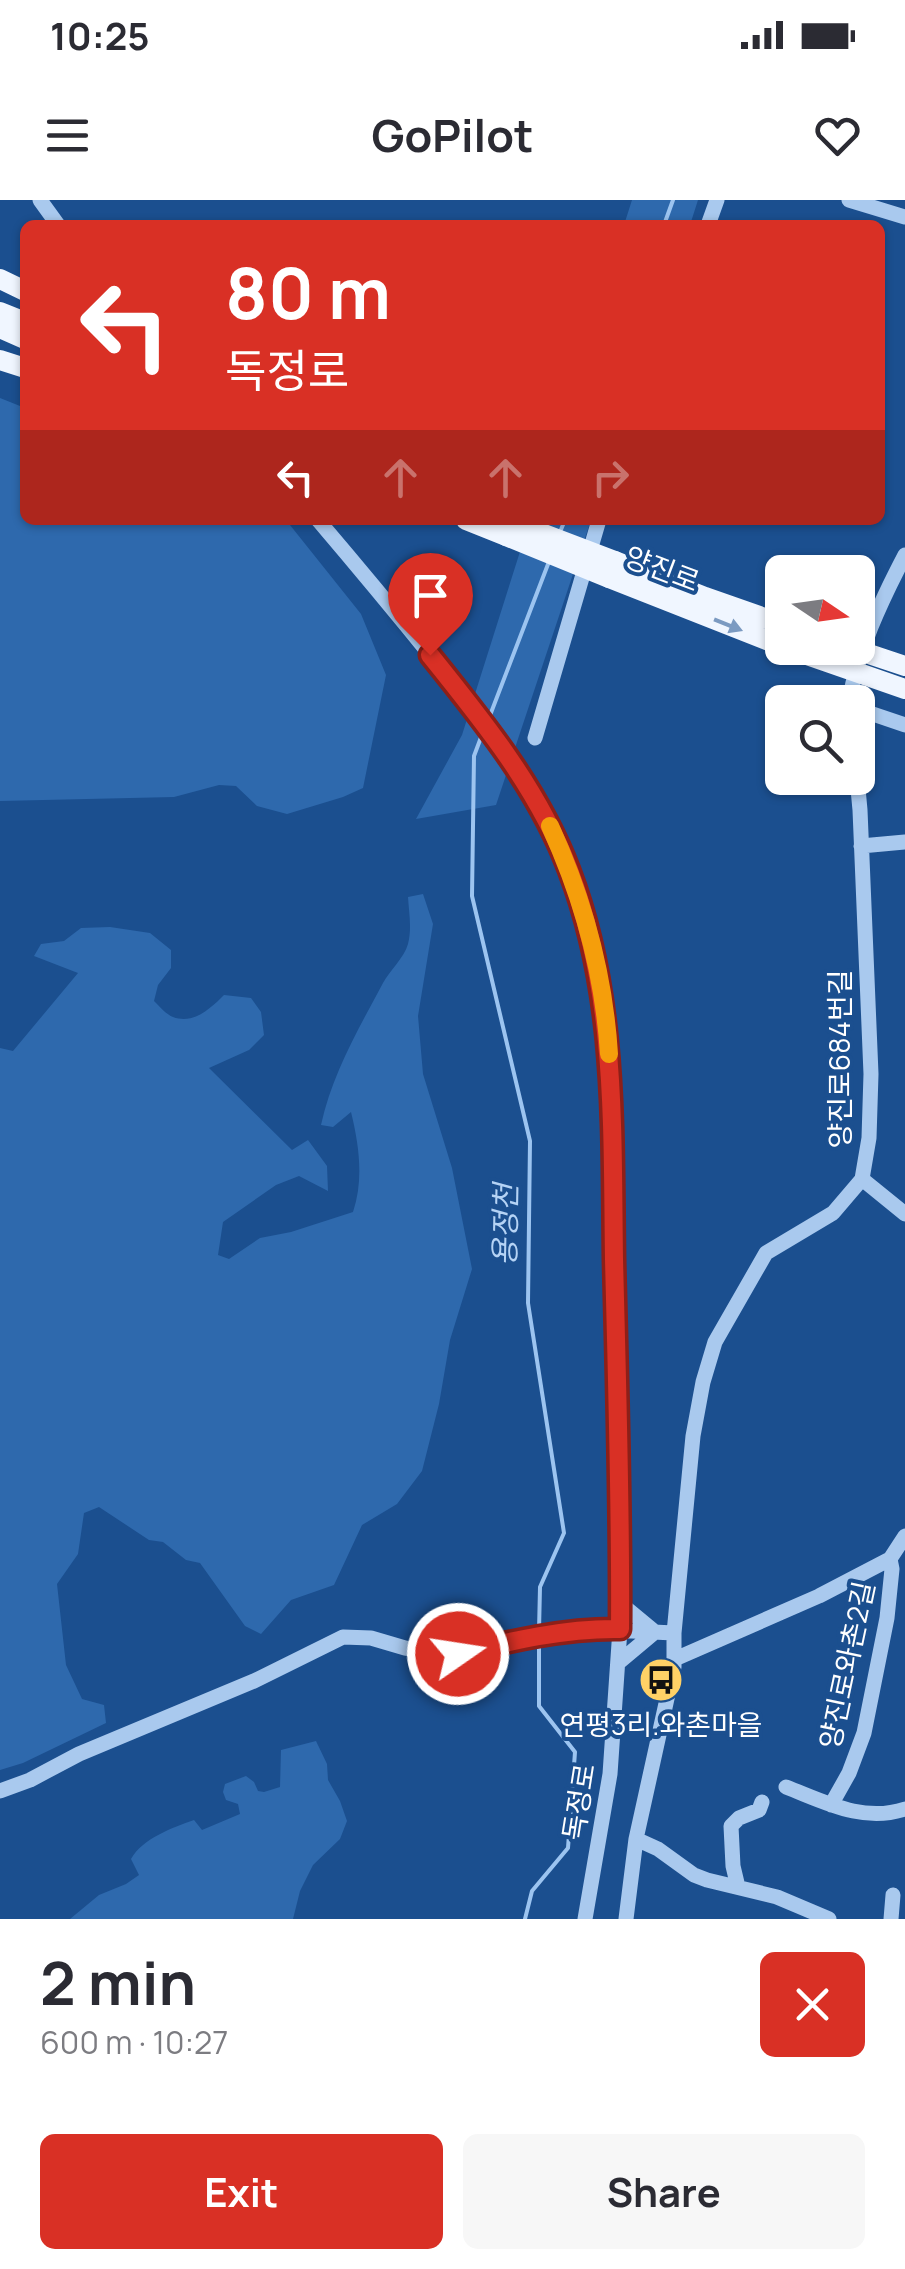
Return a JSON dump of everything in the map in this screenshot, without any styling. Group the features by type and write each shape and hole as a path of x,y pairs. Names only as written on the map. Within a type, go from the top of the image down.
{"main road":[{"name":"양진로","path":"508,526 765,638"},
{"name":"양진로","path":"612,570 765,618"},
{"path":"875,655 905,666"},
{"name":"양진로","path":"835,665 905,690"}],"street":[{"path":"849,200 905,217"},
{"name":"독정로","path":"322,525 451,680 531,792 560,846 580,901 599,976 608,1041 620,1629 610,1774 585,1919"},
{"path":"535,738 598,525"},
{"path":"875,613 905,556"},
{"path":"851,685 855,665"},
{"path":"875,715 905,725"},
{"name":"양진로684번길","path":"626,1919 636,1839 675,1659 674,1633 693,1436 715,1342 766,1253 834,1213 862,1180 869,1138 870,1074 858,795"},
{"path":"861,846 905,842"},
{"path":"862,1180 905,1214"},
{"name":"양진로와촌2길","path":"831,1805 864,1734 888,1618 890,1559 905,1536"},
{"path":"675,1659 819,1596 890,1559"},
{"path":"620,1603 655,1632"},
{"path":"0,1791 254,1681 343,1637 371,1638 405,1648 458,1654 590,1629 674,1633"},
{"path":"618,1664 655,1632"},
{"path":"786,1787 858,1813 882,1815 905,1808"},
{"path":"738,1887 731,1826 739,1818 754,1814 762,1802"},
{"path":"636,1839 658,1849 694,1875 793,1902 830,1919"},
{"path":"891,1919 893,1895"}],"shaded area":[{"path":"632,200 698,200 692,220 626,220"},
{"path":"0,398 20,406 20,525 290,525 361,614 386,675 363,788 287,814 257,806 236,786 219,785 174,797 0,801"},
{"path":"528,525 589,525 496,805 416,819 462,735"},
{"path":"423,894 433,924 418,1016 423,1074 452,1168 472,1269 450,1340 422,1471 397,1504 362,1525 334,1585 291,1600 261,1634 245,1626 200,1563 186,1560 163,1542 149,1540 99,1507 84,1513 78,1554 57,1584 66,1665 82,1699 104,1705 106,1723 0,1770 0,1048 13,1051 78,973 34,956 41,944 64,941 81,928 110,927 150,933 171,950 171,968 158,985 154,1001 168,1014 181,1019 195,1017 224,995 251,998 261,1012 264,1035 249,1050 209,1068 292,1150 308,1140 327,1166 328,1191 299,1176 276,1185 223,1222 218,1255 229,1259 260,1238 353,1212 359,1162 351,1112 333,1127 321,1125 347,1052 408,944 408,897"},
{"path":"316,1741 347,1821 340,1839 313,1865 300,1891 293,1919 70,1919 99,1895 139,1875 131,1859 150,1840 194,1820 202,1830 240,1814 238,1804 226,1800 225,1784 246,1776 258,1791 280,1787 281,1750"}],"waterway":[{"name":"용정천","path":"666,220 673,200"},
{"name":"용정천","path":"560,532 563,525"},
{"name":"용정천","path":"489,718 550,559"},
{"name":"용정천","path":"483,732 474,756 472,896 530,1141 528,1303 564,1533 540,1587 539,1631"},
{"name":"용정천","path":"525,1919 532,1891 568,1848 575,1752 539,1706 539,1641"}],"slow traffic":[{"path":"550,826 570,872 594,950 609,1054"}],"place":[{"name":"연평3리.와촌마을","path":"661,1680"}],"route":[{"path":"430,655 516,768 560,846 594,950 604,1003 610,1085 620,1629 527,1638 458,1654"}]}
